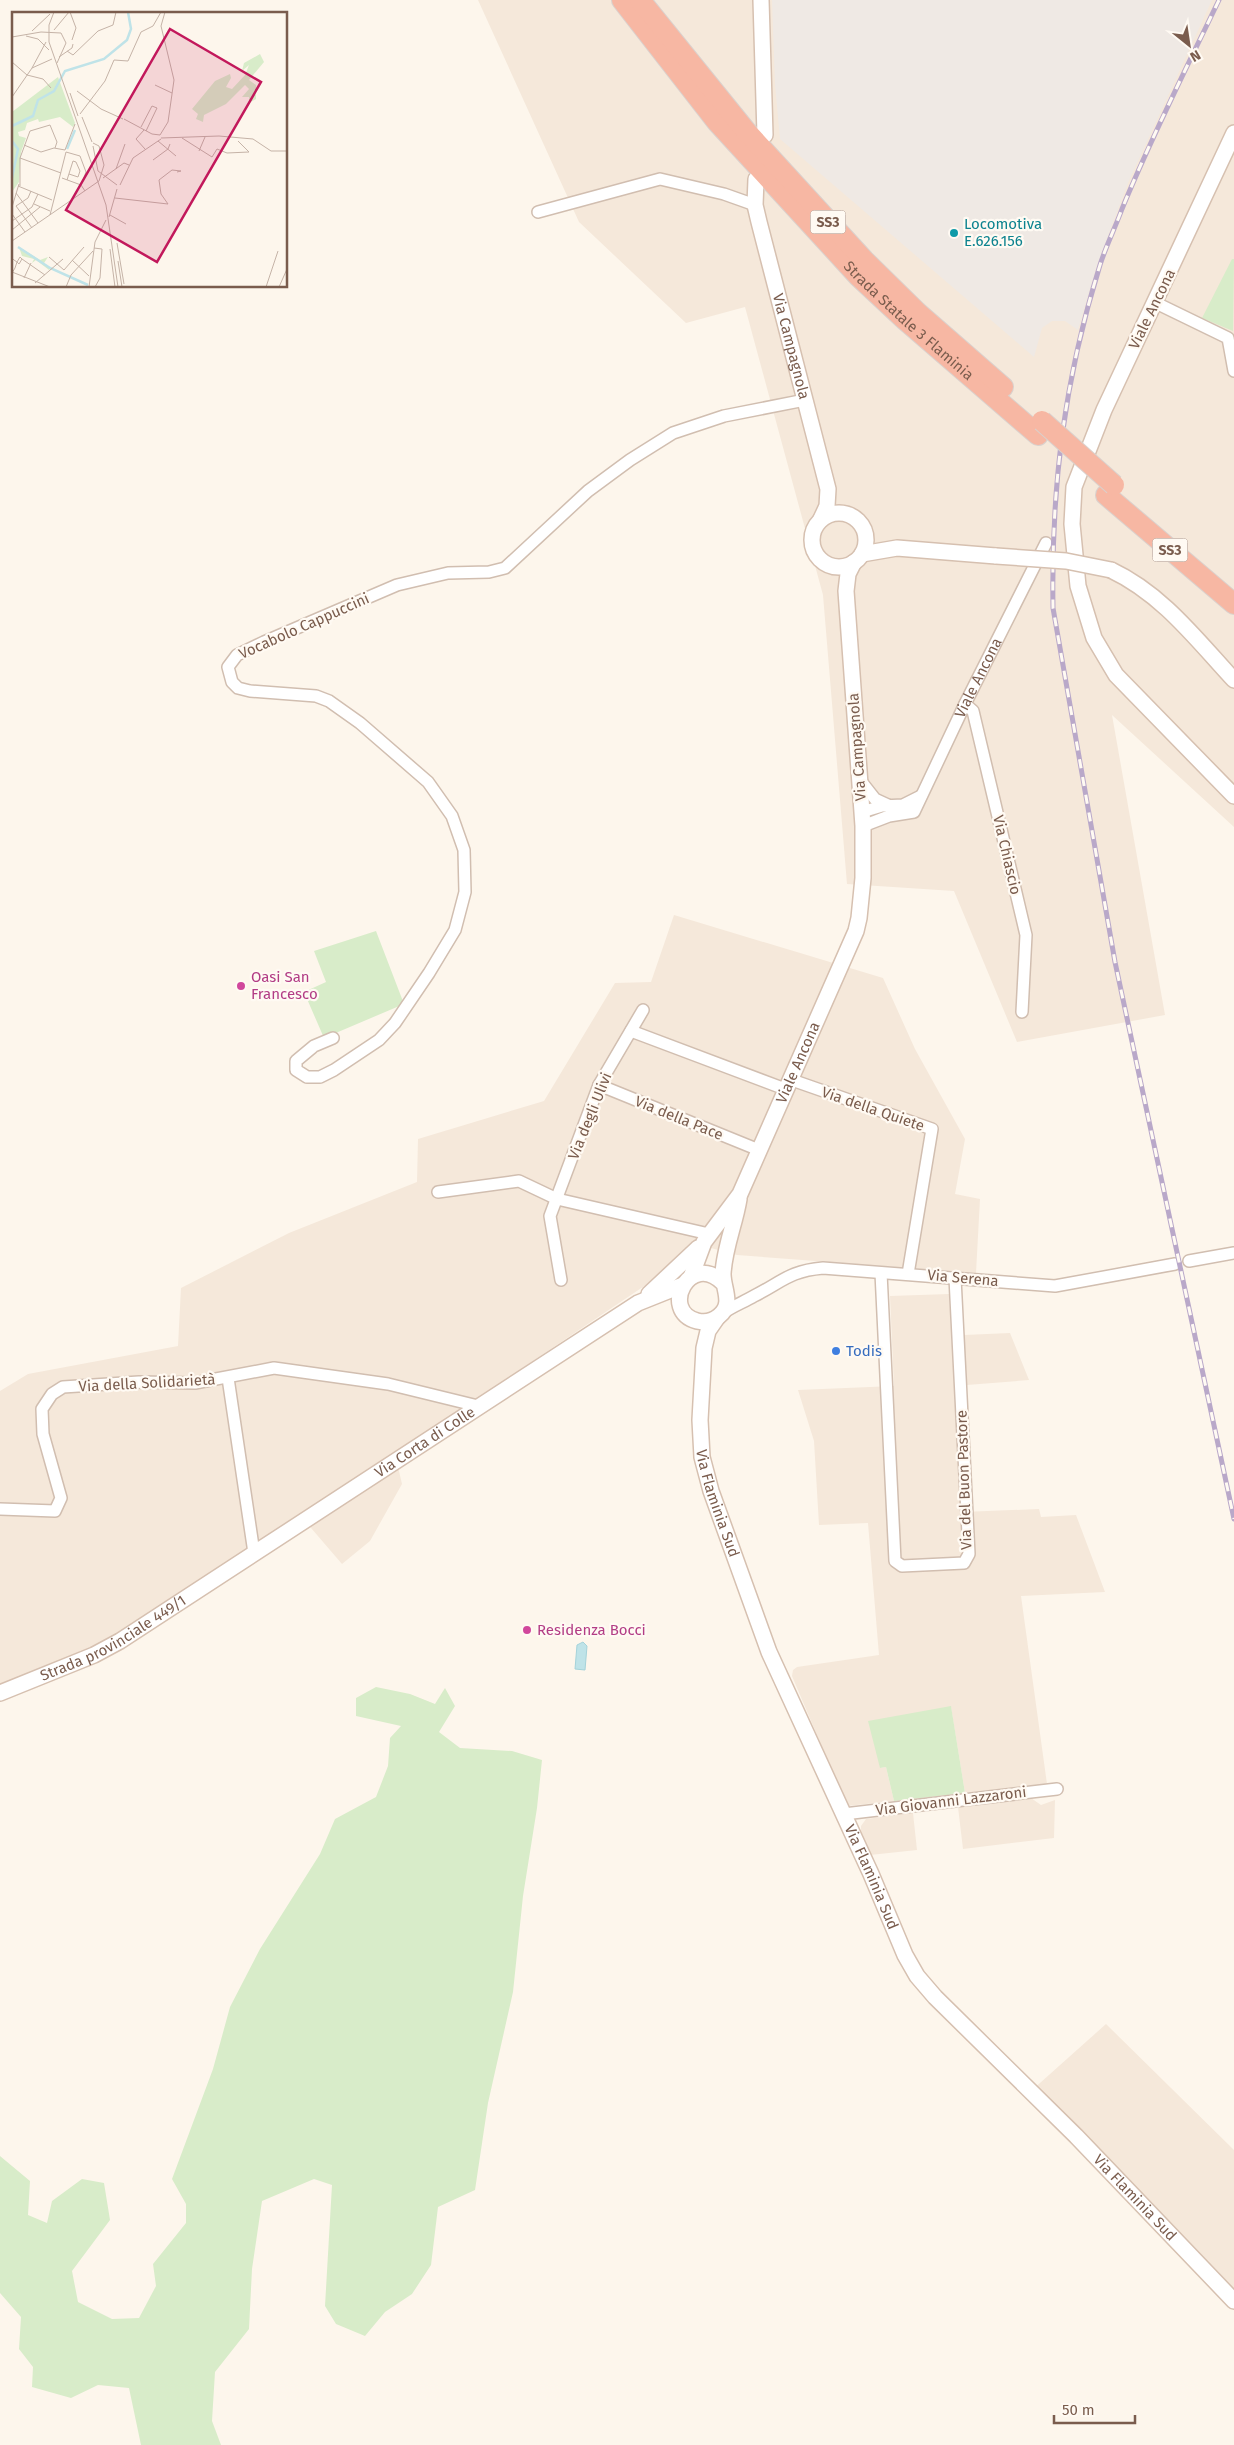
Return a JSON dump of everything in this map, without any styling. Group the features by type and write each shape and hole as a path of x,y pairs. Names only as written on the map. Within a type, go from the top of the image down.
{"highway":[{"path":"610,0 674,80 717,122"},
{"name":"Strada Statale 3 Flaminia","path":"622,0 717,122 859,277 905,320 1040,428"},
{"name":"Strada Statale 3 Flaminia","path":"640,0 719,98 864,260 1040,428 1234,604"},
{"path":"651,0 696,60 719,98"},
{"name":"Strada Statale 3 Flaminia","path":"1110,490 1234,586"}],"main road":[{"path":"761,0 765,135"},
{"name":"Viale Ancona","path":"1234,134 1104,410 1074,487 1072,524 1078,586 1094,638 1116,675 1234,796"},
{"name":"Via Campagnola","path":"756,179 755,204 828,489 827,506 812,534 812,543 819,559 834,567 846,591"},
{"name":"Via Campagnola","path":"828,489 850,516 858,521 865,536 858,558 848,574 846,591 862,819 863,878 856,931"},
{"path":"821,520 835,514 850,516"},
{"path":"865,536 897,548"},
{"path":"834,567 841,567 878,550 897,548 1066,561 1111,570 1132,580 1154,596 1234,680"},
{"name":"Viale Ancona","path":"725,1286 724,1266 740,1194 856,931"},
{"name":"Viale Ancona","path":"633,1306 680,1267 710,1234 740,1194"},
{"path":"710,1234 725,1226 732,1233"},
{"name":"Viale Ancona","path":"687,1281 710,1234"},
{"path":"681,1308 679,1300 687,1281 704,1274 718,1278 725,1286"},
{"name":"Via Corta di Colle","path":"222,1574 633,1306 687,1281"},
{"name":"Via Flaminia Sud","path":"725,1286 728,1302 708,1332 704,1348 700,1436 702,1457 711,1491 769,1652 917,1976 935,1997 1076,2136 1234,2301"},
{"name":"Via Corta di Colle","path":"633,1306 663,1304 681,1308"},
{"name":"Via Flaminia Sud","path":"681,1308 694,1320 704,1348"},
{"path":"694,1320 701,1322 720,1315"},
{"name":"Strada provinciale 449/1","path":"0,1693 107,1649 222,1574"}],"street":[{"path":"538,212 660,179 724,194 755,204"},
{"path":"1156,303 1231,337 1234,371"},
{"name":"Vocabolo Cappuccini","path":"333,1038 304,1053 296,1061 296,1070 307,1077 320,1077 334,1070 378,1040 395,1023 455,930 465,892 462,842 447,808 428,782 360,723 329,701 316,696 250,691 238,688 229,674 228,667 231,660 237,655 264,642 397,585 448,573 489,572 505,568 588,492 630,460 673,433 724,416 805,400"},
{"name":"Viale Ancona","path":"914,812 965,704 1046,543"},
{"name":"Via Chiascio","path":"965,704 973,711 1026,935 1022,1012"},
{"path":"859,778 869,793 888,805"},
{"name":"Via Campagnola","path":"862,819 888,805 903,804 921,796"},
{"name":"Via Campagnola","path":"862,819 914,812"},
{"name":"Via degli Ulivi","path":"561,1280 550,1216 599,1086 643,1010"},
{"path":"631,1031 787,1084"},
{"name":"Via della Quiete","path":"787,1084 932,1129 908,1274"},
{"name":"Via della Pace","path":"599,1086 759,1150"},
{"path":"438,1192 519,1181 556,1199 710,1234"},
{"path":"1189,1261 1234,1253"},
{"name":"Via Serena","path":"720,1315 756,1296 788,1275 803,1270 823,1268 1055,1286 1175,1264"},
{"name":"Via del Buon Pastore","path":"882,1273 895,1561 902,1566 964,1564 969,1554 955,1278"},
{"path":"725,1286 738,1296 756,1296"},
{"name":"Via della Solidarietà","path":"0,1509 55,1511 61,1498 43,1434 42,1409 52,1394 63,1387 139,1382 195,1383 274,1368 388,1384 478,1406"},
{"path":"228,1378 254,1553"},
{"name":"Via Giovanni Lazzaroni","path":"844,1814 1057,1789"}],"shaded area":[{"path":"478,0 1234,0 1234,827 1112,715 1165,1015 1017,1042 954,891 847,884 823,595 745,307 686,323 579,222"},
{"path":"772,0 1212,0 1128,183 1097,265 1078,330 1065,321 1052,321 1042,328 1034,357 780,139 775,85"},
{"path":"674,915 883,978 915,1049 965,1139 955,1194 980,1199 976,1273 737,1255 696,1244 674,1266 395,1454 402,1484 370,1541 342,1564 299,1514 109,1641 0,1686 0,1391 28,1374 178,1346 181,1288 289,1233 417,1182 418,1139 544,1101 615,983 651,982"},
{"path":"949,1294 962,1512 1039,1509 1041,1517 1076,1515 1105,1592 1021,1596 1047,1784 965,1793 951,1707 880,1768 886,1767 894,1801 847,1806 792,1676 793,1670 797,1667 879,1655 868,1523 819,1525 814,1441 798,1390 894,1386 890,1296"},
{"path":"1010,1333 1029,1380 967,1385 964,1335"},
{"path":"1031,1798 1041,1805 1055,1800 1054,1838 963,1849 958,1807"},
{"path":"913,1813 917,1850 870,1855 861,1831 861,1826 866,1819"},
{"path":"1106,2024 1234,2150 1234,2303 1031,2091"}],"green space":[{"path":"1232,259 1234,259 1233,331 1202,318"},
{"path":"376,931 404,1004 324,1038 304,992 326,982 314,951"},
{"path":"376,1687 410,1694 435,1704 445,1688 455,1706 439,1732 460,1748 512,1751 542,1760 537,1808 523,1896 513,1992 488,2103 475,2190 438,2207 431,2265 412,2294 385,2312 365,2336 336,2324 325,2306 332,2185 314,2179 262,2201 252,2269 249,2329 215,2372 212,2421 221,2445 141,2445 129,2388 98,2385 71,2398 32,2387 33,2367 19,2349 21,2317 0,2293 0,2156 30,2181 28,2215 47,2223 52,2201 82,2179 104,2183 110,2220 72,2271 78,2302 112,2319 139,2318 156,2286 153,2264 186,2223 186,2204 172,2179 213,2069 230,2007 260,1949 320,1854 335,1819 376,1797 388,1766 390,1738 401,1726 356,1716 356,1698"},
{"path":"951,1706 965,1793 894,1801 886,1767 880,1768 868,1721"}],"water":[{"path":"583,1642 587,1646 585,1670 575,1669 577,1645"}],"railway":[{"path":"1219,0 1133,182 1102,258 1088,308 1077,351 1062,435 1054,520 1053,608 1115,962 1234,1519"}],"place":[{"name":"Locomotiva E.626.156","path":"954,233"},
{"name":"Oasi San Francesco","path":"241,986"},
{"name":"Todis","path":"836,1351"},
{"name":"Residenza Bocci","path":"527,1630"}]}
